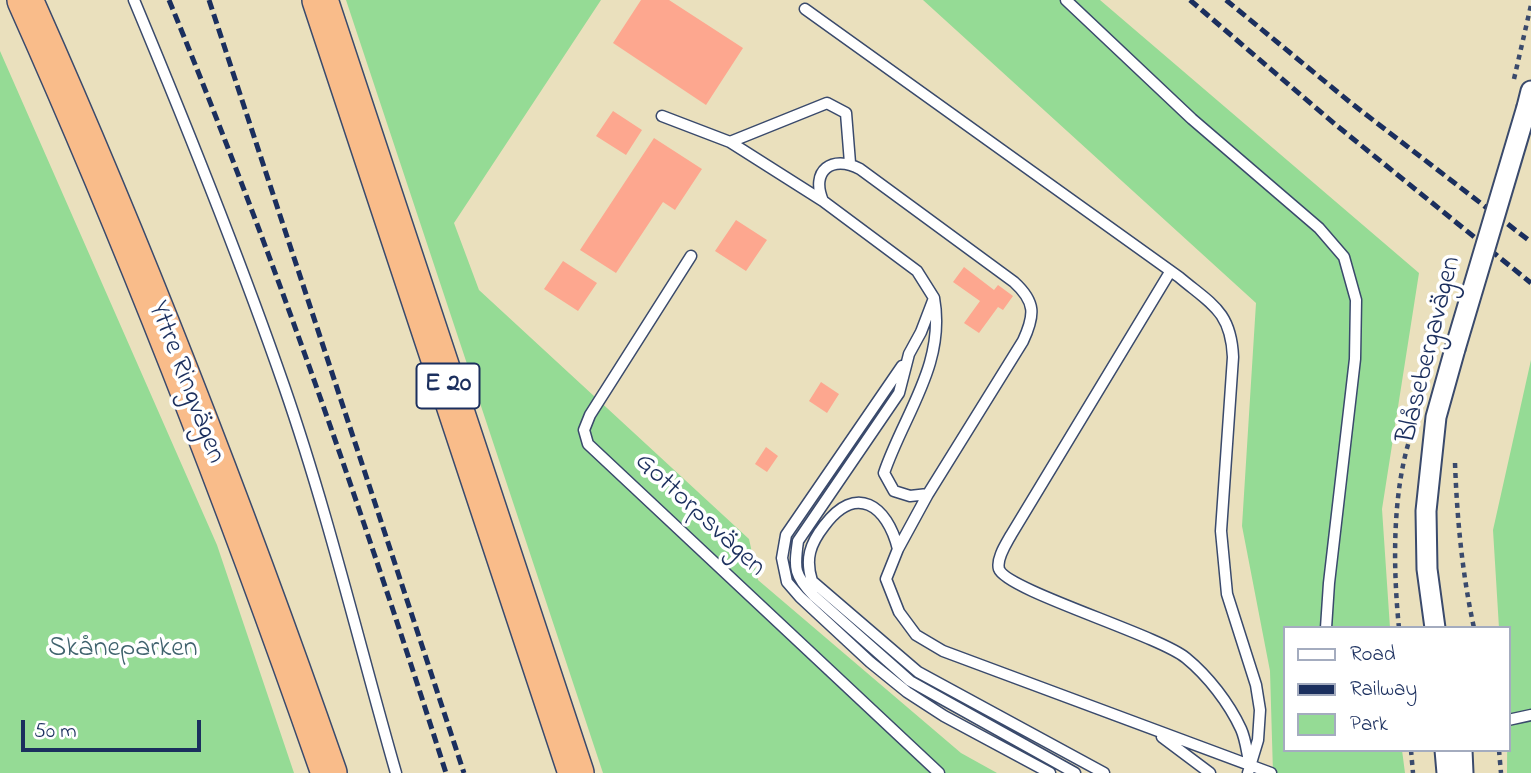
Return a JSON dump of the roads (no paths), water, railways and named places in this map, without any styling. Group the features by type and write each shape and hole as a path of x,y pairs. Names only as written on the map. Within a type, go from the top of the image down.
{"highway":[{"name":"Yttre Ringvägen","path":"25,0 153,301 268,597 329,773"},
{"name":"E 20","path":"320,0 576,773"}],"street":[{"name":"Blåsebergavägen","path":"1435,626 1427,569 1426,511 1436,417 1523,95"},
{"path":"1445,752 1447,773"},
{"path":"1462,752 1463,773"}],"lane":[{"path":"134,0 218,208 284,386 327,523 397,773"},
{"path":"1066,0 1192,119 1319,228 1344,257 1356,300 1354,359 1326,626"},
{"path":"805,9 1171,272 1219,310 1232,339 1233,357 1221,531 1227,594 1256,685 1260,710 1258,740 1249,769"},
{"path":"730,142 827,103 846,113 850,163"},
{"path":"662,116 730,142 823,201 917,271 934,298 936,310 931,364 922,390 892,448 884,473 894,491 910,496 928,494"},
{"path":"823,201 818,188 823,173 828,166 835,163 850,163 1014,282 1030,301 1032,314 1023,341 928,494 898,549 886,579 899,612 916,635 943,651 1249,769 1271,773"},
{"name":"Gottorpsvägen","path":"691,256 590,415 584,430 588,444 939,773"},
{"path":"1171,272 1011,535 999,559 999,569 1006,579 1019,586 1183,655 1210,682 1241,730 1249,769"},
{"path":"934,298 921,332 891,384 786,535 782,558 787,582 870,662 907,692 944,716 1050,773"},
{"path":"909,354 899,393 798,541 795,566 802,583 814,596 910,681 1075,773"},
{"path":"898,549 890,527 877,511 863,503 846,504 836,510 809,547 808,568 813,581 918,672 1104,773"},
{"path":"1510,720 1531,715"},
{"path":"1150,729 1210,773"}],"railway":[{"path":"169,0 244,191 315,384 446,773"},
{"path":"209,0 464,773"},
{"path":"1190,0 1336,125 1531,283"},
{"path":"1226,0 1351,103 1531,242"}],"park label":[{"name":"Skåneparken","path":"123,650"}]}
